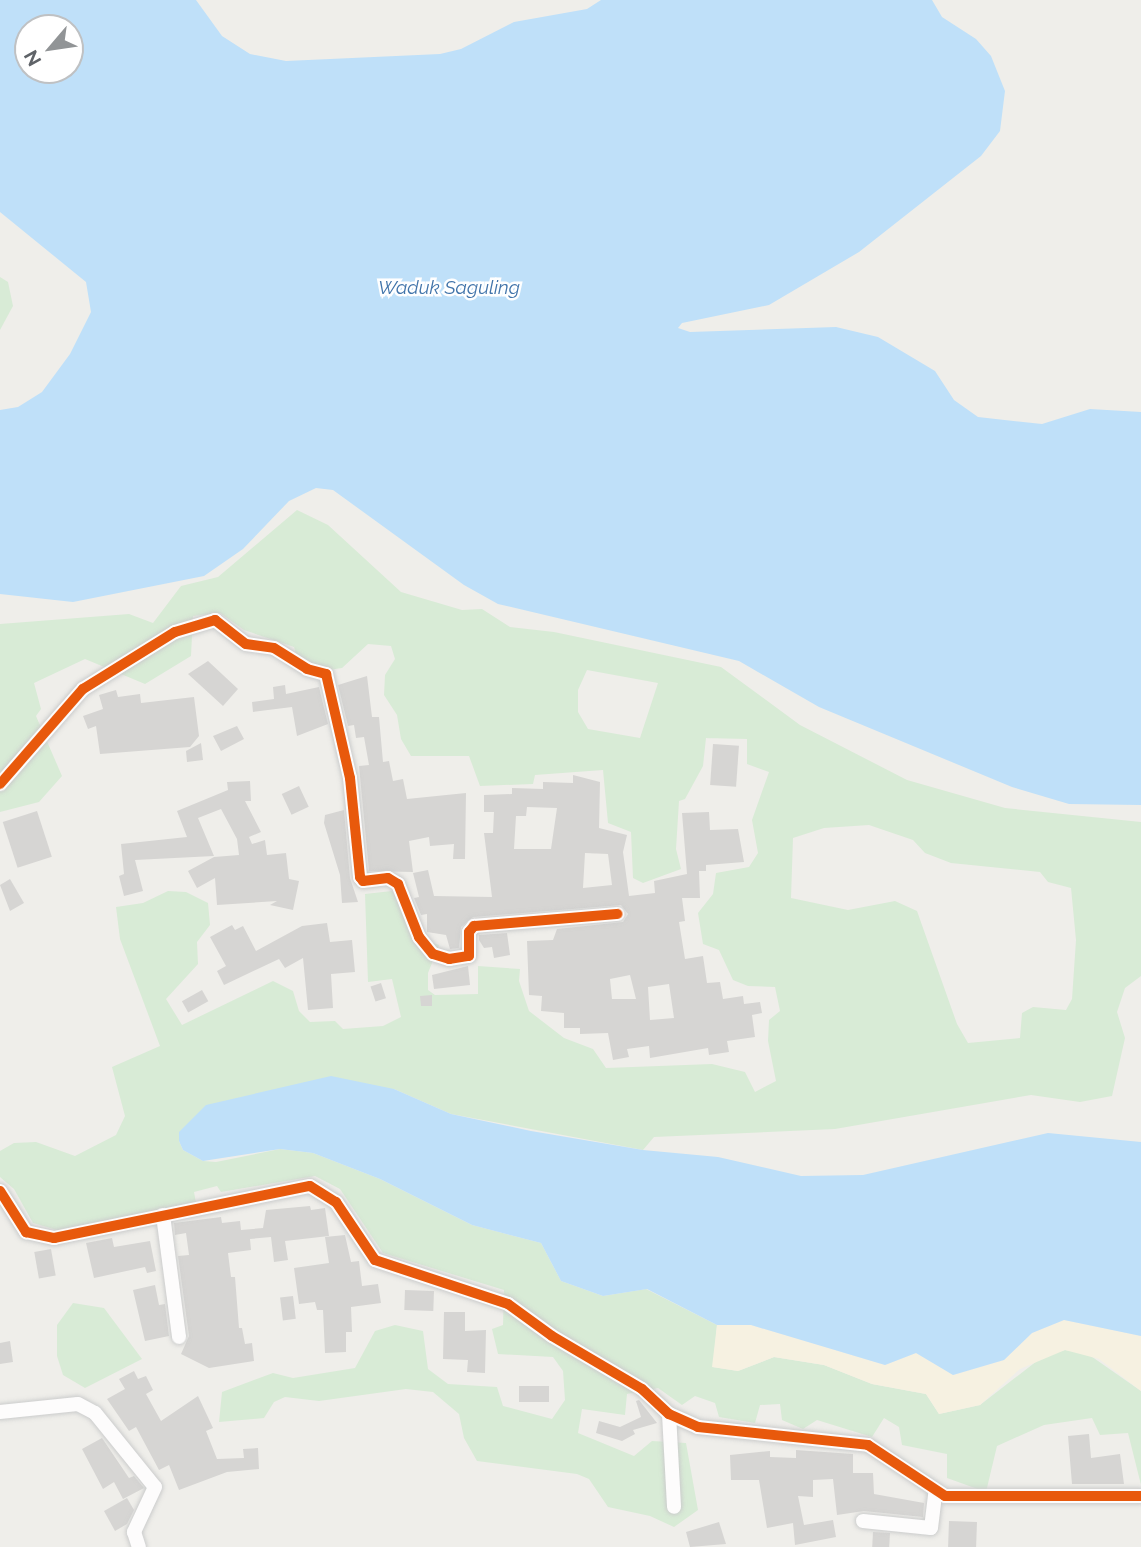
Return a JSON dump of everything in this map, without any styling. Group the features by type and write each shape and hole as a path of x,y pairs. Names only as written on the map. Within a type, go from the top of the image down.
{"street":[{"path":"0,784 83,688 175,632 215,620 246,644 274,648 307,669 326,674 350,778 360,877 363,881 388,878 398,884 419,937 433,954 449,959 469,956 469,932 474,926 618,914"},
{"path":"0,1191 22,1228 37,1237 76,1236 294,1186 314,1188 336,1202 374,1260 508,1304 552,1336 642,1390 669,1414 709,1430 868,1445 887,1454 935,1494 970,1498 1021,1493 1141,1496"},
{"path":"163,1215 179,1337"},
{"path":"0,1412 78,1404 95,1413 155,1487 134,1532 139,1547"},
{"path":"669,1414 674,1507"},
{"path":"863,1521 931,1528 935,1494"}],"green space":[{"path":"0,277 8,282 13,306 0,330"},
{"path":"297,510 328,525 401,592 462,610 482,609 510,627 554,632 721,667 800,725 907,780 1005,808 1141,822 1141,976 1125,988 1117,1012 1125,1038 1112,1096 1080,1102 1031,1095 835,1129 654,1137 643,1150 451,1114 394,1089 179,1141 183,1150 203,1161 216,1162 280,1149 313,1153 380,1179 472,1225 541,1243 561,1281 603,1296 646,1289 717,1325 713,1367 738,1371 774,1357 824,1365 872,1384 926,1394 939,1414 980,1405 1042,1357 1065,1350 1088,1354 1141,1391 1141,1485 1128,1433 1100,1435 1092,1418 1044,1425 997,1446 986,1492 947,1478 947,1454 902,1445 899,1427 884,1418 872,1437 817,1420 803,1429 782,1420 780,1404 760,1405 755,1423 719,1417 715,1403 695,1396 682,1405 658,1388 627,1394 625,1415 582,1409 578,1433 634,1456 652,1441 686,1443 698,1510 674,1527 650,1516 608,1507 589,1479 577,1474 477,1461 464,1438 459,1414 433,1392 406,1389 319,1401 285,1397 274,1402 264,1418 219,1422 222,1392 273,1373 293,1378 355,1368 375,1331 395,1325 423,1331 428,1369 448,1384 497,1387 503,1406 552,1419 565,1400 563,1371 553,1357 498,1354 492,1329 503,1325 504,1290 383,1253 340,1189 315,1176 221,1192 217,1186 194,1192 196,1203 57,1230 33,1223 14,1189 0,1177 0,1151 14,1143 36,1142 75,1156 116,1135 125,1116 112,1067 160,1046 120,939 116,907 143,903 168,891 186,892 208,903 210,925 197,942 198,964 166,999 182,1025 273,981 293,991 299,1011 310,1022 335,1021 343,1029 383,1026 401,1017 392,979 368,982 365,894 392,891 426,941 439,945 428,973 428,990 435,995 478,994 478,966 520,969 519,981 529,1011 564,1038 593,1049 606,1068 712,1064 745,1072 755,1092 776,1081 768,1041 769,1020 780,1011 775,987 748,986 733,980 719,950 703,944 698,913 713,894 716,873 749,867 758,853 752,820 769,772 747,764 747,739 706,738 703,766 685,799 679,801 676,849 681,869 643,883 633,878 631,832 608,823 603,770 535,775 533,784 480,786 469,756 411,756 401,739 397,715 384,695 385,675 395,659 391,646 368,644 342,668 301,674 294,647 244,630 220,613 193,616 191,656 145,684 85,659 34,683 41,709 36,716 62,776 39,802 0,812 0,624 129,614 153,623 181,586 218,577","holes":["587,670 658,683 640,738 588,729 578,712 578,690","869,825 913,840 925,853 951,863 1040,872 1048,882 1071,888 1076,940 1072,999 1066,1010 1033,1007 1022,1013 1020,1038 968,1043 957,1024 917,911 895,901 848,910 791,898 793,838 824,828"]},
{"path":"73,1303 104,1308 142,1359 85,1388 63,1375 57,1356 57,1325"}],"sand":[{"path":"1064,1320 1141,1336 1141,1391 1099,1359 1065,1350 1020,1369 980,1405 939,1414 926,1394 872,1384 824,1365 774,1357 738,1371 712,1367 717,1325 751,1325 885,1365 916,1353 954,1375 1004,1360 1032,1333"}],"water":[{"name":"Waduk Saguling","path":"0,0 196,0 222,36 250,54 286,61 440,54 461,49 514,22 587,9 601,0 932,0 942,17 976,39 991,56 1005,91 1000,131 981,156 859,252 769,305 682,323 678,328 690,332 836,327 878,337 935,371 954,400 978,417 1042,424 1090,409 1141,412 1141,805 1069,804 1012,787 819,707 739,661 498,604 464,585 333,490 316,488 289,501 243,549 204,576 73,602 0,594 0,410 18,407 42,392 70,354 91,312 86,282 0,212"},
{"path":"331,1076 394,1089 451,1114 643,1150 718,1157 801,1176 863,1175 1048,1133 1141,1142 1141,1336 1064,1320 1032,1333 1004,1360 953,1375 916,1353 885,1365 751,1325 717,1325 647,1289 603,1296 561,1281 541,1243 472,1225 380,1179 313,1153 280,1149 203,1161 183,1150 179,1132 206,1105"}],"building":[{"path":"208,661 238,689 223,706 188,674"},
{"path":"367,676 372,717 379,717 383,762 389,761 393,781 403,779 407,799 466,793 465,859 453,859 454,844 430,846 429,837 409,841 413,872 369,871 359,766 369,765 364,737 356,738 354,725 348,726 338,685"},
{"path":"285,685 286,694 319,687 328,724 297,736 292,707 253,712 252,702 274,699 273,687"},
{"path":"116,690 118,697 140,694 141,703 194,697 199,736 190,747 100,754 96,726 88,729 83,716 103,709 99,695"},
{"path":"237,726 244,739 221,751 213,736"},
{"path":"201,743 203,760 187,762 186,751"},
{"path":"713,744 739,746 736,787 710,785"},
{"path":"573,775 600,782 599,828 627,835 623,852 629,896 655,893 654,881 687,874 682,813 709,812 710,830 738,829 744,862 706,865 706,871 699,871 700,898 682,898 685,921 679,922 685,959 703,956 707,983 720,982 723,999 743,996 744,1004 760,1002 762,1013 752,1015 755,1037 727,1041 729,1052 709,1055 708,1048 650,1058 649,1046 627,1049 629,1057 613,1060 608,1033 580,1034 580,1028 564,1028 564,1013 541,1011 542,996 529,995 527,941 553,940 557,929 623,922 628,914 621,905 473,917 461,927 459,948 450,949 446,935 427,932 427,914 421,915 414,898 419,897 413,873 428,870 434,896 492,897 484,833 493,833 494,812 484,812 484,795 512,794 512,788 543,789 543,782 573,783","holes":["527,807 557,808 551,849 514,849 516,816 526,816","585,853 608,854 612,885 583,888","630,975 636,999 612,999 610,979","669,984 674,1018 650,1020 648,987"]},
{"path":"250,781 251,801 245,801 261,832 249,837 252,844 265,840 267,855 286,853 289,879 299,881 293,910 270,905 277,901 217,905 215,878 197,888 188,871 214,857 239,855 237,839 221,809 198,818 214,856 135,860 143,891 124,896 119,876 124,874 121,844 187,837 177,811 228,790 227,782"},
{"path":"299,786 309,807 292,815 282,794"},
{"path":"344,810 350,878 358,902 342,903 340,875 324,823 325,815"},
{"path":"37,811 52,857 18,868 3,822"},
{"path":"10,879 24,903 10,911 0,885"},
{"path":"327,923 330,942 352,940 355,972 331,974 333,1008 308,1010 303,958 285,968 279,959 224,985 217,971 226,966 210,937 232,925 235,930 243,926 256,951 302,926"},
{"path":"507,933 510,955 494,958 492,947 484,948 479,940 479,935"},
{"path":"468,966 470,985 434,989 432,975"},
{"path":"381,983 386,998 375,1002 371,986"},
{"path":"202,990 208,1001 188,1013 182,1001"},
{"path":"432,995 432,1006 421,1006 420,996"},
{"path":"310,1206 311,1210 325,1208 329,1236 285,1241 288,1260 274,1262 271,1237 250,1239 251,1250 228,1253 231,1277 235,1277 239,1328 242,1328 245,1344 252,1343 254,1361 209,1368 181,1354 189,1336 178,1256 189,1255 186,1233 175,1235 174,1223 221,1217 222,1223 240,1221 241,1230 263,1228 266,1210"},
{"path":"345,1235 351,1262 359,1261 362,1286 378,1284 381,1303 351,1307 352,1332 346,1332 346,1352 325,1353 323,1310 317,1310 315,1302 299,1304 294,1268 329,1263 325,1237"},
{"path":"112,1238 114,1247 150,1241 156,1271 147,1273 145,1267 94,1278 86,1243"},
{"path":"51,1249 56,1276 39,1279 34,1252"},
{"path":"155,1285 159,1305 165,1304 169,1336 145,1341 133,1290"},
{"path":"405,1290 434,1291 433,1311 404,1310"},
{"path":"293,1296 296,1319 283,1320 280,1298"},
{"path":"444,1312 465,1312 465,1331 486,1330 485,1373 467,1372 468,1360 443,1359"},
{"path":"10,1341 13,1362 0,1364 0,1343"},
{"path":"134,1371 138,1379 146,1376 153,1390 146,1394 161,1421 198,1396 213,1428 206,1431 217,1459 244,1458 243,1449 258,1448 259,1469 227,1472 179,1490 169,1465 159,1470 136,1427 129,1431 107,1399 125,1389 119,1379"},
{"path":"519,1386 549,1386 549,1402 519,1402"},
{"path":"639,1400 657,1423 633,1430 635,1434 622,1441 596,1433 599,1421 620,1427 641,1417 636,1401"},
{"path":"1089,1434 1091,1458 1120,1454 1124,1484 1072,1484 1068,1436"},
{"path":"102,1438 129,1478 134,1476 144,1488 123,1499 114,1482 103,1489 82,1449"},
{"path":"796,1450 853,1454 853,1473 873,1473 874,1494 924,1503 923,1517 864,1511 837,1515 833,1479 813,1480 813,1497 798,1496 804,1525 833,1520 836,1537 795,1545 793,1523 767,1528 759,1480 731,1480 730,1455 770,1451 770,1457 796,1458"},
{"path":"127,1498 134,1510 127,1524 115,1531 104,1511"},
{"path":"949,1521 977,1522 976,1547 948,1547"},
{"path":"719,1522 726,1544 690,1547 686,1532"},
{"path":"873,1532 890,1533 889,1547 872,1547"}],"cycle path":[{"path":"0,784 83,689 175,632 215,620 246,644 274,648 307,669 326,674 350,778 360,877 363,881 388,878 398,884 419,937 433,954 449,959 469,956 469,932 474,926 618,914"},
{"path":"0,1191 26,1232 54,1238 310,1186 336,1202 375,1260 508,1304 552,1336 642,1389 669,1414 698,1427 868,1445 945,1496 1141,1496"}]}
